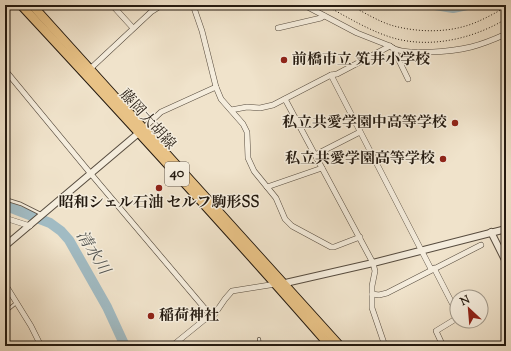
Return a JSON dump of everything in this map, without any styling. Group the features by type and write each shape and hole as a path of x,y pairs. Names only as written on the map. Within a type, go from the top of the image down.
{"main road":[{"name":"藤岡大胡線","path":"21,5 141,130 280,284 340,346"},
{"name":"藤岡大胡線","path":"32,5 90,69 141,130"},
{"name":"藤岡大胡線","path":"280,284 330,346"}],"street":[{"path":"112,5 133,28"},
{"path":"90,69 133,28 151,12 162,5"},
{"path":"193,5 202,31 216,87 221,99 243,124 247,132 248,158 254,171 276,198 285,219 292,226 333,247 360,237"},
{"path":"304,5 357,33 404,51 420,52 461,49 478,45 506,34"},
{"path":"278,28 303,23 322,18 324,16"},
{"path":"231,110 247,107 260,108 273,105 331,75 337,74 392,47"},
{"path":"392,47 408,79"},
{"path":"5,70 212,317"},
{"path":"331,75 420,250 433,269 453,305 456,318 436,331 443,346"},
{"path":"5,246 91,174 161,112 216,87"},
{"path":"285,99 373,263 375,271 372,286 372,308 385,346"},
{"path":"316,155 360,132"},
{"path":"267,187 322,168"},
{"path":"5,218 30,226"},
{"path":"172,346 178,344 204,320 216,314 224,299 232,291 280,284 373,263 506,229"},
{"path":"491,232 506,262"},
{"path":"372,294 383,295 481,245"},
{"path":"5,284 41,346"}],"lane":[{"path":"5,199 21,204 43,215"},
{"path":"5,312 17,303"},
{"path":"259,339 260,346"}],"path":[{"path":"325,5 363,26 396,39 415,42 453,40 483,31 506,19"},
{"path":"350,5 393,26 434,31 452,29 477,22 506,7"}],"waterway":[{"path":"435,5 453,8 467,5"},
{"name":"清水川","path":"5,206 50,223 61,231 69,240 107,307 125,346"}],"place":[{"name":"前橋市立 笂井小学校","path":"284,60"},
{"name":"私立共愛学園中高等学校","path":"455,123"},
{"name":"私立共愛学園高等学校","path":"443,159"},
{"name":"昭和シェル石油 セルフ駒形SS","path":"159,188"},
{"name":"稲荷神社","path":"151,316"}]}
